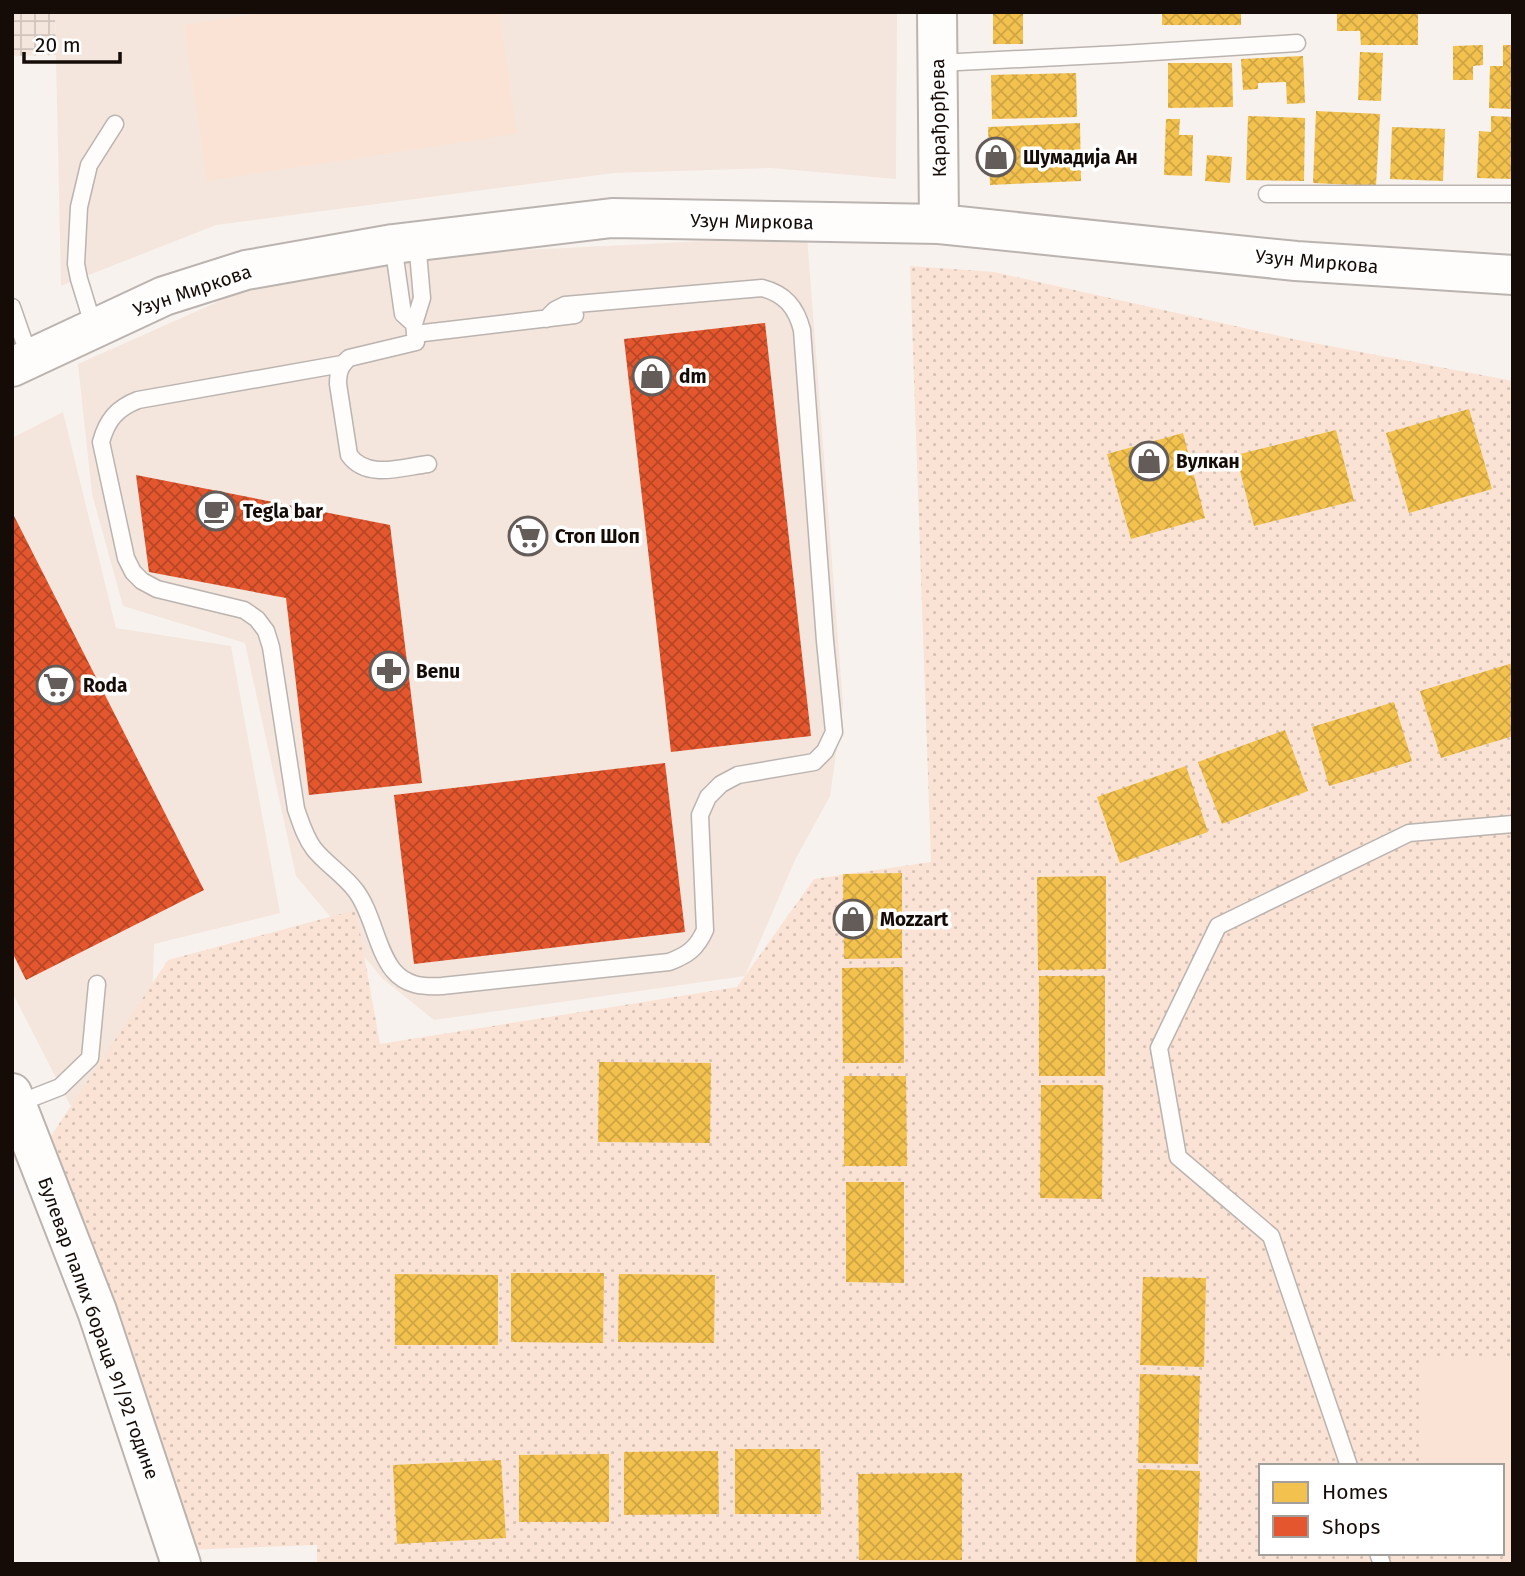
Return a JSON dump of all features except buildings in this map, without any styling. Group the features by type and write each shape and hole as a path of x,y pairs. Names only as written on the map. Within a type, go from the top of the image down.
{"street":[{"name":"Карађорђева","path":"937,12 939,224"},
{"name":"Узун Миркова","path":"21,363 154,300 208,281 299,259 405,242 612,218 939,224 1296,261 1513,275"},
{"name":"Булевар палих бораца 91/92 године","path":"15,1099 97,1311 181,1564"}],"lane":[{"path":"938,63 1297,43"},
{"path":"94,328 76,264 79,207 89,165 116,124"},
{"path":"1267,194 1513,194"},
{"path":"405,242 397,287 403,314 415,329"},
{"path":"405,242 422,298 415,342 358,355 342,364 138,400 126,404 113,415 104,429 101,442 126,558 142,581 157,589 244,610 257,619 266,631 271,647 296,809 302,830 314,849 356,891 368,910 392,969 405,981 422,987 669,962 687,955 699,943 705,930 699,815 708,797 720,784 738,775 814,762 825,751 834,732 802,330 799,317 789,302 777,292 762,288 565,305 546,319"},
{"path":"12,307 21,363"},
{"path":"415,329 575,315"},
{"path":"342,364 338,373 338,384 349,456 355,464 372,471 428,464"},
{"path":"1348,1464 1271,1236 1178,1157 1159,1048 1218,926 1409,832 1513,824"},
{"path":"15,1099 60,1087 90,1058 97,984"}],"shaded area":[{"path":"12,12 55,12 56,55 12,56"},
{"path":"55,12 897,12 896,179 771,168 614,173 216,225 61,286"},
{"path":"267,12 499,12 517,134 207,181 184,25"},
{"path":"807,236 843,705 830,796 795,860 745,976 434,1020 383,979 296,876 245,643 123,606 92,494 78,364 242,291 444,254"},
{"path":"910,266 994,272 1293,339 1513,381 1513,1564 317,1564 317,1545 184,1550 43,1148 168,960 356,910 380,1044 737,987 814,879 931,862"},
{"path":"63,412 116,628 231,646 280,913 154,944 149,1096 70,1105 12,992 12,438"},
{"path":"1513,1357 1513,1552 1504,1552 1504,1464 1419,1464 1419,1358"}],"place":[{"name":"Шумадија Ан","path":"996,157"},
{"name":"dm","path":"652,376"},
{"name":"Вулкан","path":"1149,461"},
{"name":"Tegla bar","path":"216,511"},
{"name":"Стоп Шоп","path":"528,536"},
{"name":"Benu","path":"389,671"},
{"name":"Roda","path":"56,685"},
{"name":"Mozzart","path":"853,919"}]}
